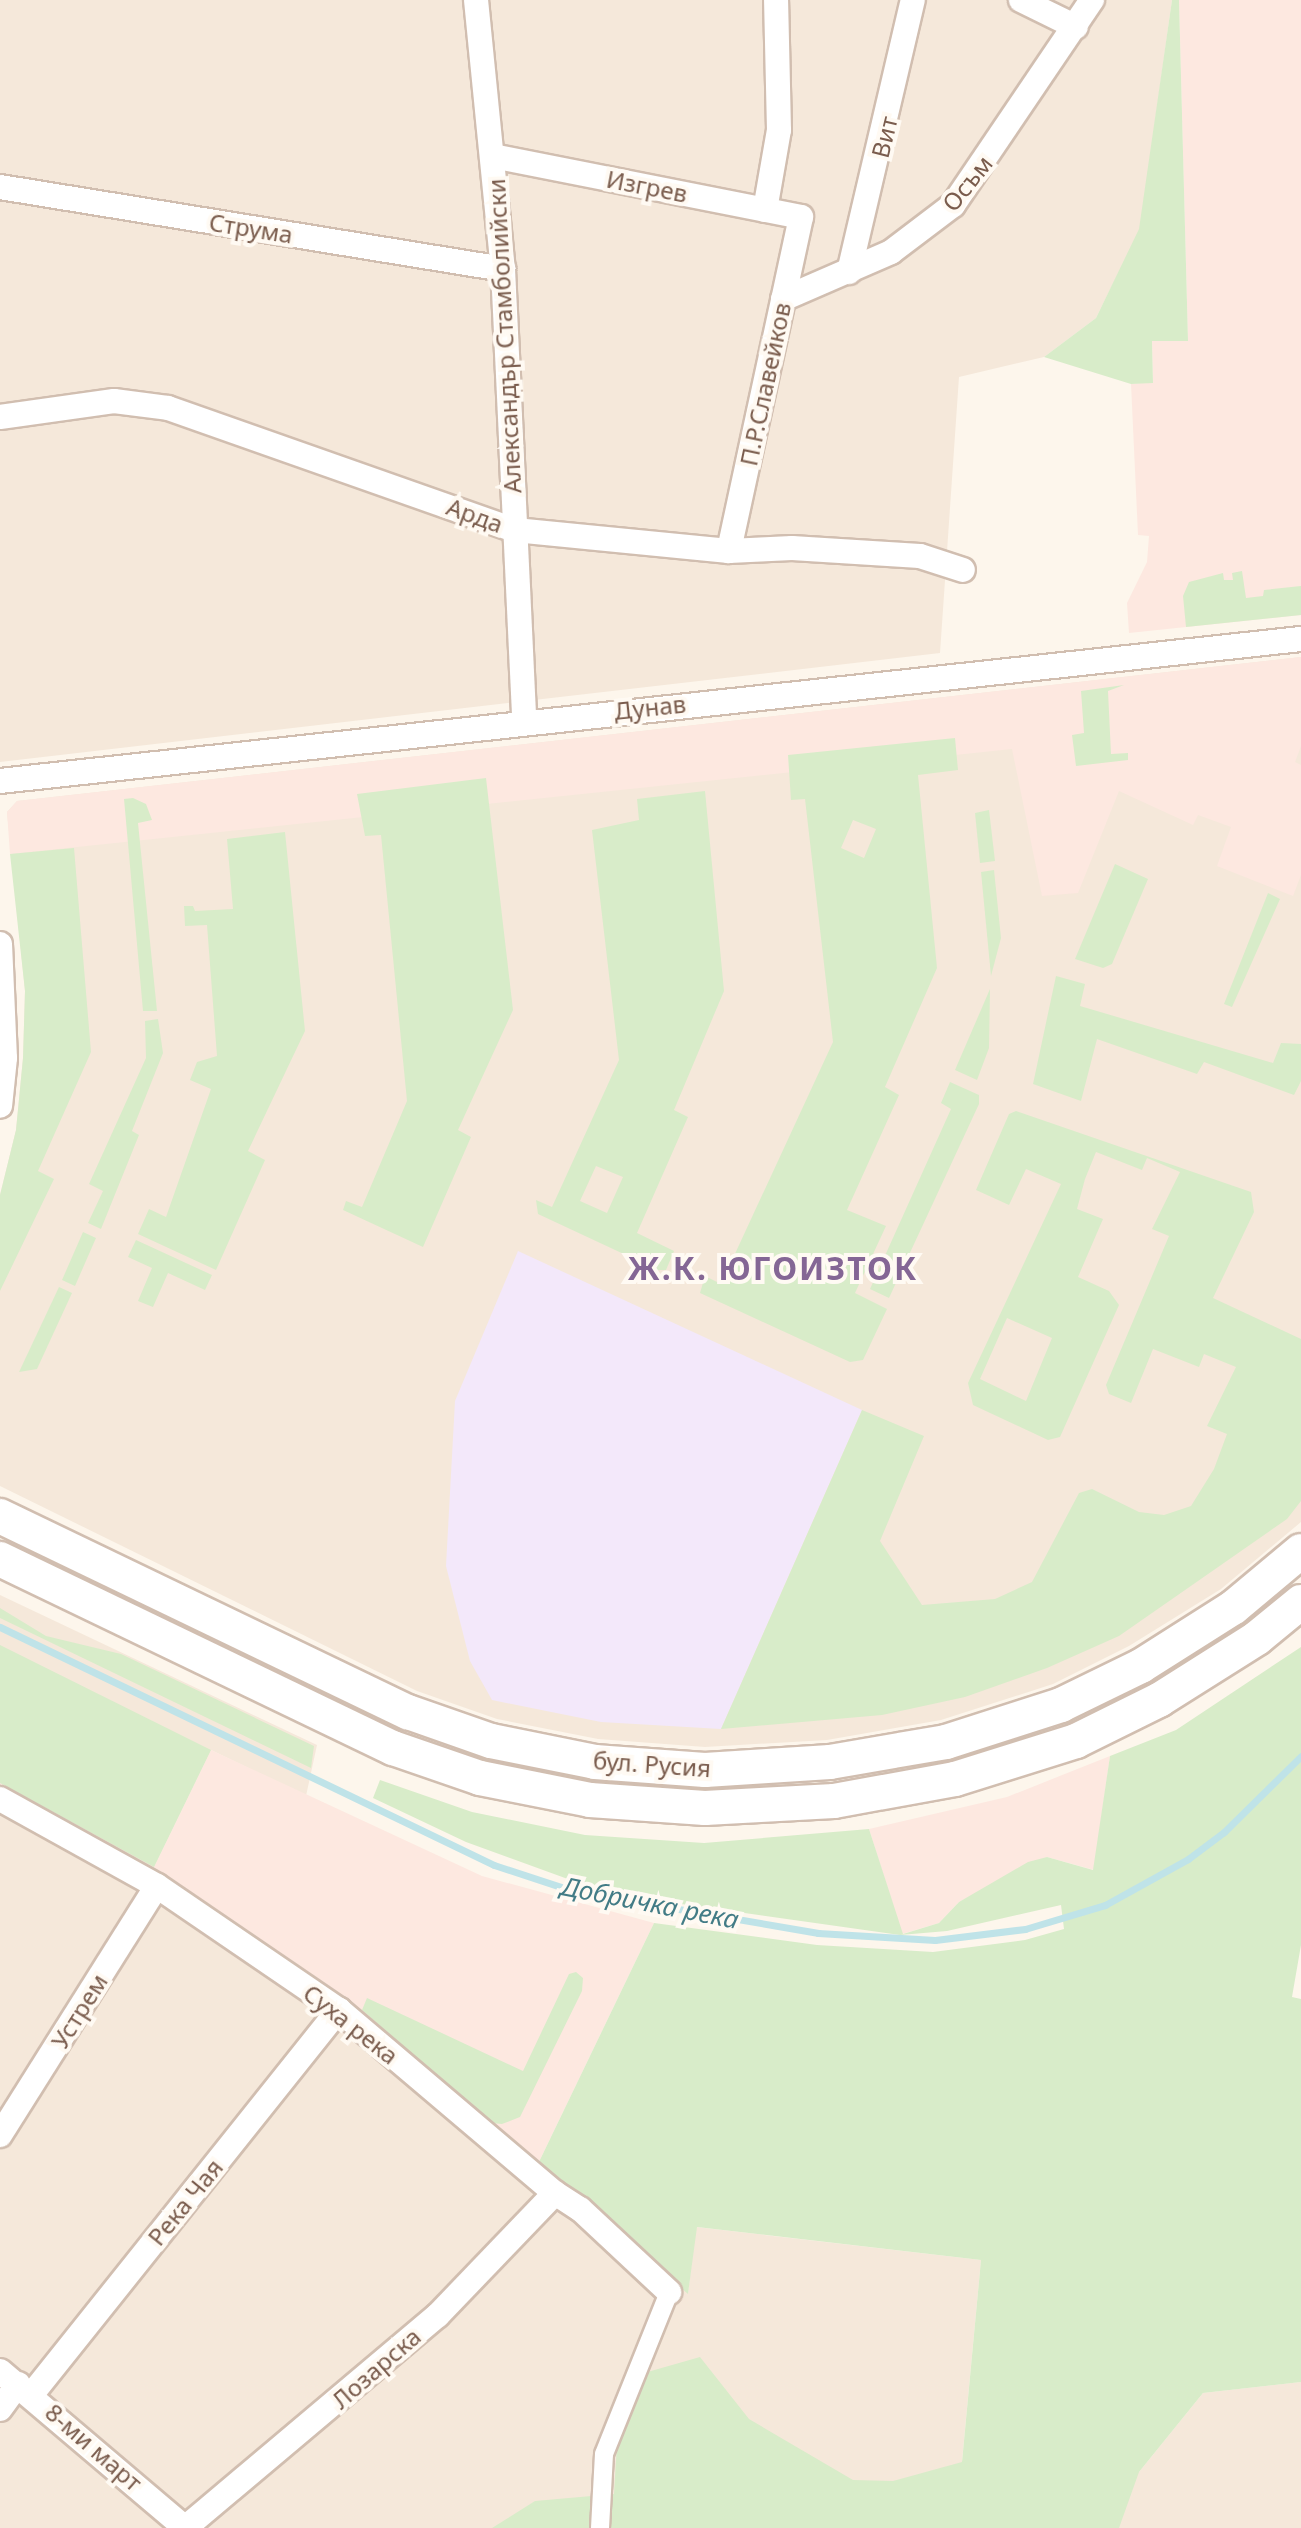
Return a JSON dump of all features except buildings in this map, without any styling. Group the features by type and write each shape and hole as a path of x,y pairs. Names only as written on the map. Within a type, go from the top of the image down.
{"main road":[{"name":"бул. Русия","path":"0,1516 408,1712 491,1741 595,1762 705,1770 830,1762 946,1742 1061,1705 1141,1666 1234,1607 1301,1551"},
{"name":"бул. Русия","path":"0,1559 393,1748 480,1778 590,1800 705,1808 834,1801 955,1779 1076,1741 1159,1700 1257,1638 1301,1602"}],"street":[{"name":"Александър Стамболийски","path":"476,0 503,269 524,720"},
{"path":"765,210 779,130 776,0"},
{"name":"Вит","path":"849,272 913,0"},
{"path":"1021,0 1076,27"},
{"name":"Осъм","path":"783,299 849,272 923,232 953,205 1092,0"},
{"name":"Изгрев","path":"493,156 801,217"},
{"name":"Струма","path":"0,187 503,269"},
{"name":"П.Р.Славейков","path":"729,551 801,217"},
{"name":"Арда","path":"0,417 114,401 168,408 515,530 729,551 792,548 920,556 963,570"},
{"name":"Дунав","path":"0,781 524,720 1301,639"},
{"path":"0,944 5,1058 0,1106"},
{"name":"Суха река","path":"0,1799 157,1886 339,2010 555,2193 580,2209 669,2292"},
{"name":"Устрем","path":"0,2135 157,1886"},
{"name":"Река Чая","path":"0,2409 17,2383 339,2010"},
{"name":"Лозарска","path":"185,2528 438,2315 555,2193"},
{"path":"600,2528 604,2454 669,2292"},
{"name":"8-ми март","path":"17,2383 185,2528"}],"shaded area":[{"path":"0,0 1172,0 1140,229 1096,318 1044,357 959,377 940,653 0,762"},
{"path":"1179,0 1301,0 1301,615 1129,633 1127,603 1147,562 1149,536 1138,535 1131,384 1153,382 1152,340 1188,341"},
{"path":"1301,657 1301,1522 1221,1589 1129,1646 1053,1684 941,1720 827,1740 705,1747 598,1739 497,1719 417,1691 0,1486 0,1195 16,1130 25,991 7,812 17,801"},
{"path":"1301,657 1301,746 1295,762 1301,765 1301,875 1293,896 1217,866 1231,827 1198,815 1193,825 1119,791 1078,893 1042,896 1012,749 10,854 7,812 17,801"},
{"path":"518,1251 862,1410 721,1729 601,1722 492,1700 470,1661 446,1566 455,1401"},
{"path":"0,1595 317,1745 306,1796 211,1750 154,1867 347,1998 688,2293 696,2227 981,2260 962,2461 1139,2472 1203,2393 1301,2382 1301,2528 0,2528"},
{"path":"211,1750 482,1876 654,1923 538,2164 347,1998 154,1867"},
{"path":"1110,1756 1094,1870 1047,1857 959,1902 939,1923 902,1934 869,1829 1007,1797"}],"green space":[{"path":"1172,0 1179,0 1188,341 1152,341 1153,383 1131,384 1044,357 1096,318 1139,229"},
{"path":"1242,571 1246,598 1263,596 1264,590 1301,586 1301,615 1186,627 1183,596 1189,582 1223,573 1224,580 1233,580 1232,573"},
{"path":"1124,685 1108,691 1111,754 1128,753 1128,760 1076,766 1072,735 1084,733 1081,691"},
{"path":"955,738 958,770 918,775 937,968 885,1087 899,1095 847,1210 886,1226 855,1293 887,1309 863,1360 850,1362 700,1293 705,1276 721,1284 833,1042 805,799 791,800 788,755","holes":["853,820 876,829 864,858 841,848"]},
{"path":"486,778 513,1010 458,1130 471,1137 423,1247 343,1210 346,1201 362,1207 407,1101 381,835 365,836 357,794"},
{"path":"705,791 724,991 674,1110 688,1117 637,1233 674,1251 666,1270 658,1270 538,1214 536,1200 552,1207 619,1060 592,830 639,820 637,799","holes":["596,1166 623,1177 607,1213 580,1201"]},
{"path":"133,798 146,804 152,820 138,823 157,1011 143,1011 124,799"},
{"path":"989,810 995,861 980,863 975,813"},
{"path":"285,832 305,1031 248,1151 265,1160 216,1270 138,1234 149,1209 166,1217 211,1089 190,1080 197,1062 217,1056 207,925 185,926 184,906 193,906 195,911 233,909 227,839"},
{"path":"74,848 91,1052 38,1171 54,1179 0,1291 0,1195 16,1130 25,991 10,854"},
{"path":"1115,864 1148,879 1112,964 1103,968 1075,959"},
{"path":"994,870 1001,938 991,976 981,872"},
{"path":"1268,893 1280,899 1232,1007 1224,1004"},
{"path":"1056,976 1085,984 1080,1006 1273,1063 1281,1043 1301,1044 1301,1081 1294,1095 1204,1062 1197,1074 1097,1039 1081,1101 1033,1084"},
{"path":"990,989 989,1048 977,1080 955,1070"},
{"path":"158,1019 163,1053 132,1131 139,1135 101,1229 88,1223 103,1191 89,1184 146,1058 145,1021"},
{"path":"950,1082 979,1095 979,1104 889,1298 870,1289 951,1109 941,1103"},
{"path":"1016,1111 1251,1192 1254,1212 1213,1298 1301,1339 1301,1501 1287,1519 1119,1636 1047,1668 965,1697 882,1715 721,1729 862,1410 924,1436 880,1541 922,1605 995,1599 1032,1582 1079,1493 1092,1489 1139,1512 1164,1515 1191,1506 1214,1469 1227,1434 1207,1426 1236,1367 1204,1354 1199,1367 1153,1349 1131,1403 1109,1394 1106,1385 1169,1236 1152,1229 1180,1172 1147,1158 1142,1170 1096,1152 1085,1179 1077,1209 1103,1219 1078,1277 1109,1291 1119,1305 1060,1437 1048,1440 973,1405 968,1383 1061,1184 1026,1169 1009,1205 976,1190 1009,1114","holes":["1007,1318 1052,1338 1026,1401 980,1379"]},
{"path":"83,1232 96,1238 75,1286 62,1280"},
{"path":"136,1240 212,1275 205,1290 168,1273 153,1307 138,1301 152,1268 128,1257"},
{"path":"59,1287 72,1293 37,1369 19,1372"},
{"path":"0,1608 46,1636 121,1654 314,1746 311,1768 0,1618"},
{"path":"0,1645 211,1750 154,1867 0,1783"},
{"path":"1301,1647 1301,1945 1292,1997 1301,1999 1301,2382 1203,2393 1139,2472 1119,2528 492,2528 535,2501 614,2494 617,2443 644,2373 700,2357 749,2419 853,2480 893,2481 962,2462 981,2260 697,2227 688,2294 538,2164 654,1923 817,1945 933,1952 1025,1940 1064,1929 1061,1905 947,1931 900,1935 646,1899 576,1882 466,1842 373,1798 380,1780 472,1812 585,1835 704,1843 869,1829 903,1934 939,1923 959,1902 1028,1862 1047,1857 1093,1870 1110,1756 1176,1730"},
{"path":"576,1972 583,1978 582,1991 520,2117 502,2124 491,2123 362,2010 367,1998 523,2071 569,1974"}],"waterway":[{"name":"Добричка река","path":"0,1627 494,1865 573,1891 818,1933 935,1940 1025,1929 1105,1905 1188,1859 1224,1832 1301,1756"}],"district":[{"name":"Ж.К. ЮГОИЗТОК","path":"773,1268"}]}
